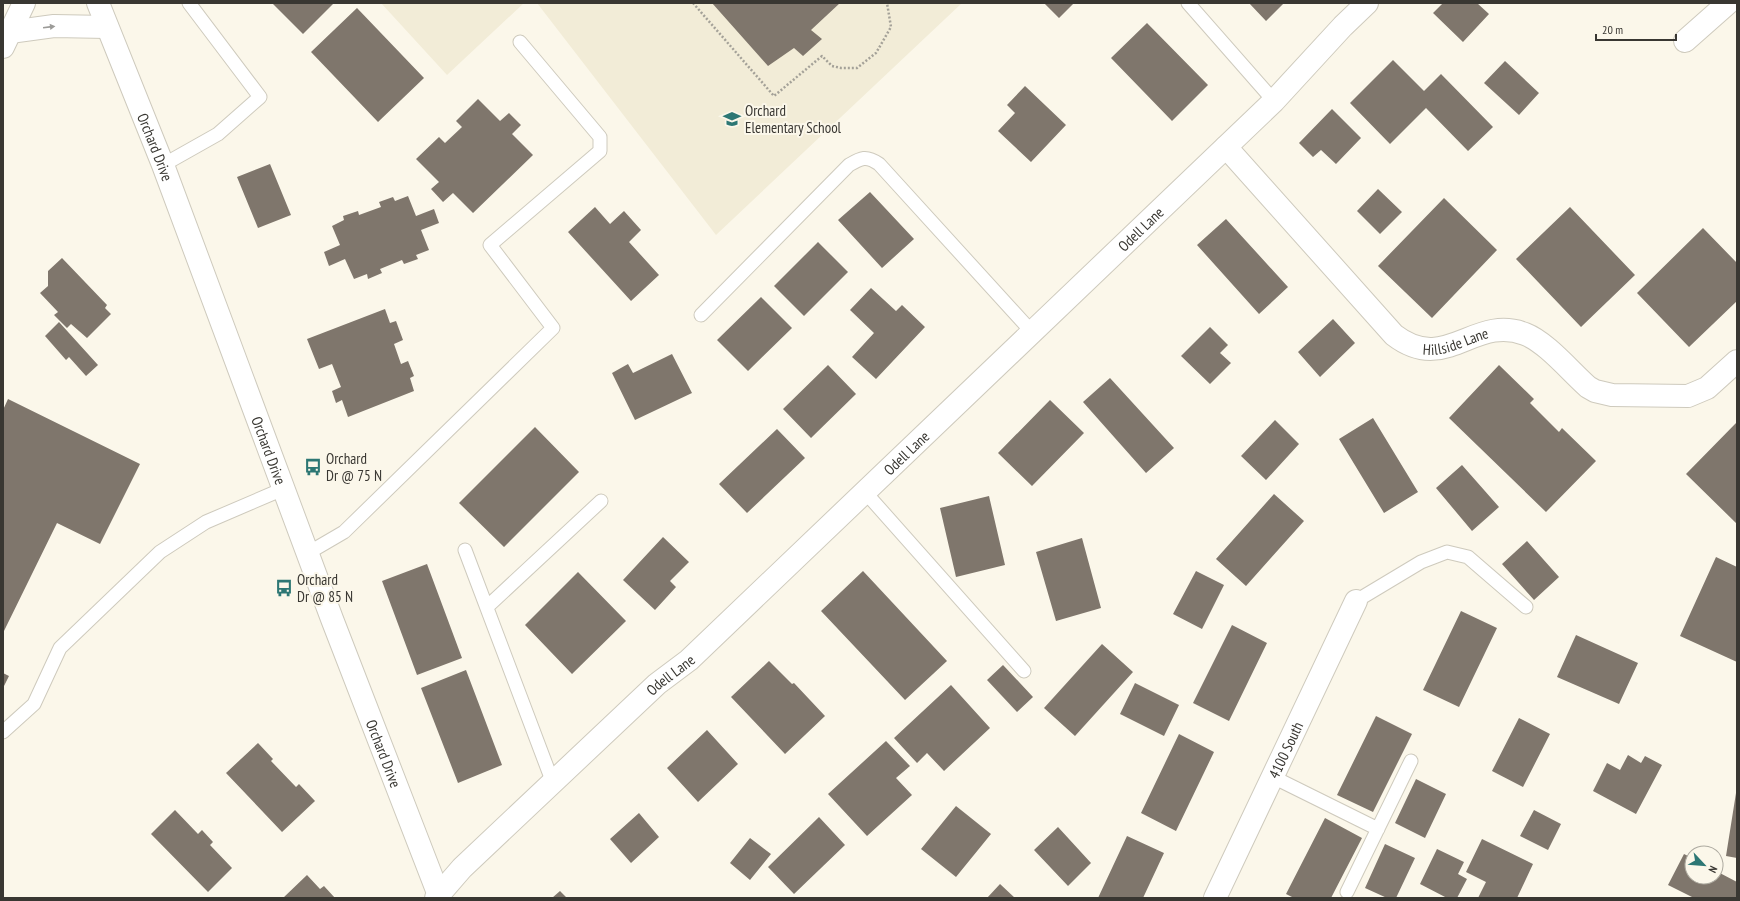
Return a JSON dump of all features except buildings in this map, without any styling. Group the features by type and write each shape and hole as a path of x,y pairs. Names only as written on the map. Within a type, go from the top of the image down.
{"street":[{"path":"7,39 24,3"},
{"name":"Orchard Drive","path":"98,3 163,165 283,489 439,897"},
{"name":"Odell Lane","path":"439,897 462,868 657,684 689,660 1274,101 1343,26 1367,3"},
{"path":"1685,41 1728,3"},
{"path":"7,39 54,26 107,27"},
{"name":"Hillside Lane","path":"1226,147 1394,335 1404,342 1426,349 1437,349 1449,347 1479,334 1490,331 1512,330 1525,334 1536,340 1588,387 1595,391 1612,395 1688,396 1707,388 1737,360"},
{"name":"4100 South","path":"1215,898 1356,601"}],"lane":[{"path":"163,165 218,134 260,97 189,3"},
{"path":"1188,3 1274,101"},
{"path":"308,553 344,532 553,328 490,245 600,151 600,137 520,42"},
{"path":"701,315 848,165 861,158 871,159 878,164 1032,332"},
{"path":"3,732 34,704 60,648 160,552 206,522 283,489"},
{"path":"865,492 1024,672"},
{"path":"487,607 601,501"},
{"path":"465,550 553,783"},
{"path":"1356,601 1421,562 1447,552 1468,557 1526,607"},
{"path":"1347,892 1411,761"},
{"path":"1273,777 1378,829"}],"path":[{"path":"693,3 774,96 822,56 832,66 841,68 857,68 876,53 890,27 887,3"}],"shaded area":[{"path":"381,3 524,3 447,75"},
{"name":"Orchard Elementary School","path":"537,3 962,3 716,235"}],"place":[{"name":"Orchard Elementary School","path":"732,119"},
{"name":"Orchard Dr @ 75 N","path":"313,467"},
{"name":"Orchard Dr @ 85 N","path":"284,588"}]}
